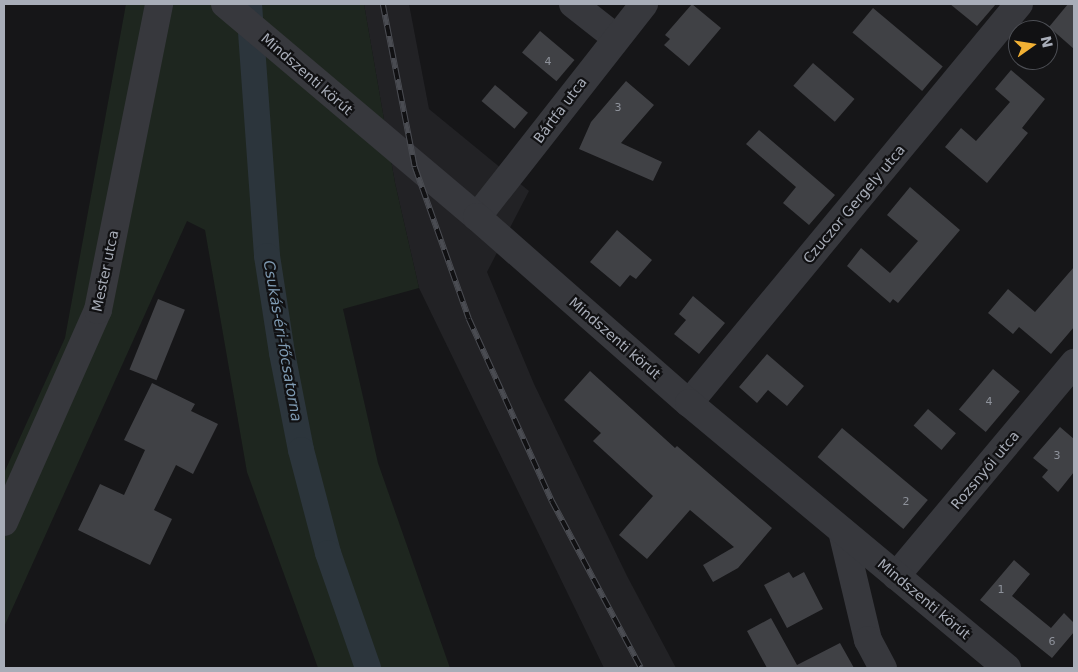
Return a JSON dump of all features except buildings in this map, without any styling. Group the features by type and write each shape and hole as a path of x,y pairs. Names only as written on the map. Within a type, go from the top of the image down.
{"street":[{"name":"Mester utca","path":"4,522 98,310 158,4"},
{"name":"Mindszenti körút","path":"225,4 477,217 689,404 1007,668"},
{"path":"573,4 615,38"},
{"name":"Bártfa utca","path":"477,217 615,38 644,4"},
{"name":"Czuczor Gergely utca","path":"689,404 1019,4"},
{"name":"Rozsnyói utca","path":"896,576 1074,363"},
{"path":"842,531 868,640 883,668"}],"shaded area":[{"path":"126,4 364,4 395,183 419,288 343,309 378,463 450,668 318,668 247,472 205,230 187,221 4,627 4,473 65,338"},
{"path":"364,4 409,4 429,109 529,191 487,272 534,384 627,576 676,668 604,668 419,288 395,183"}],"waterway":[{"name":"Csukás-éri-főcsatorna","path":"249,4 267,256 282,353 301,450 328,553 368,668"}],"railway":[{"path":"383,4 415,167 469,319 552,501 641,668"}]}
